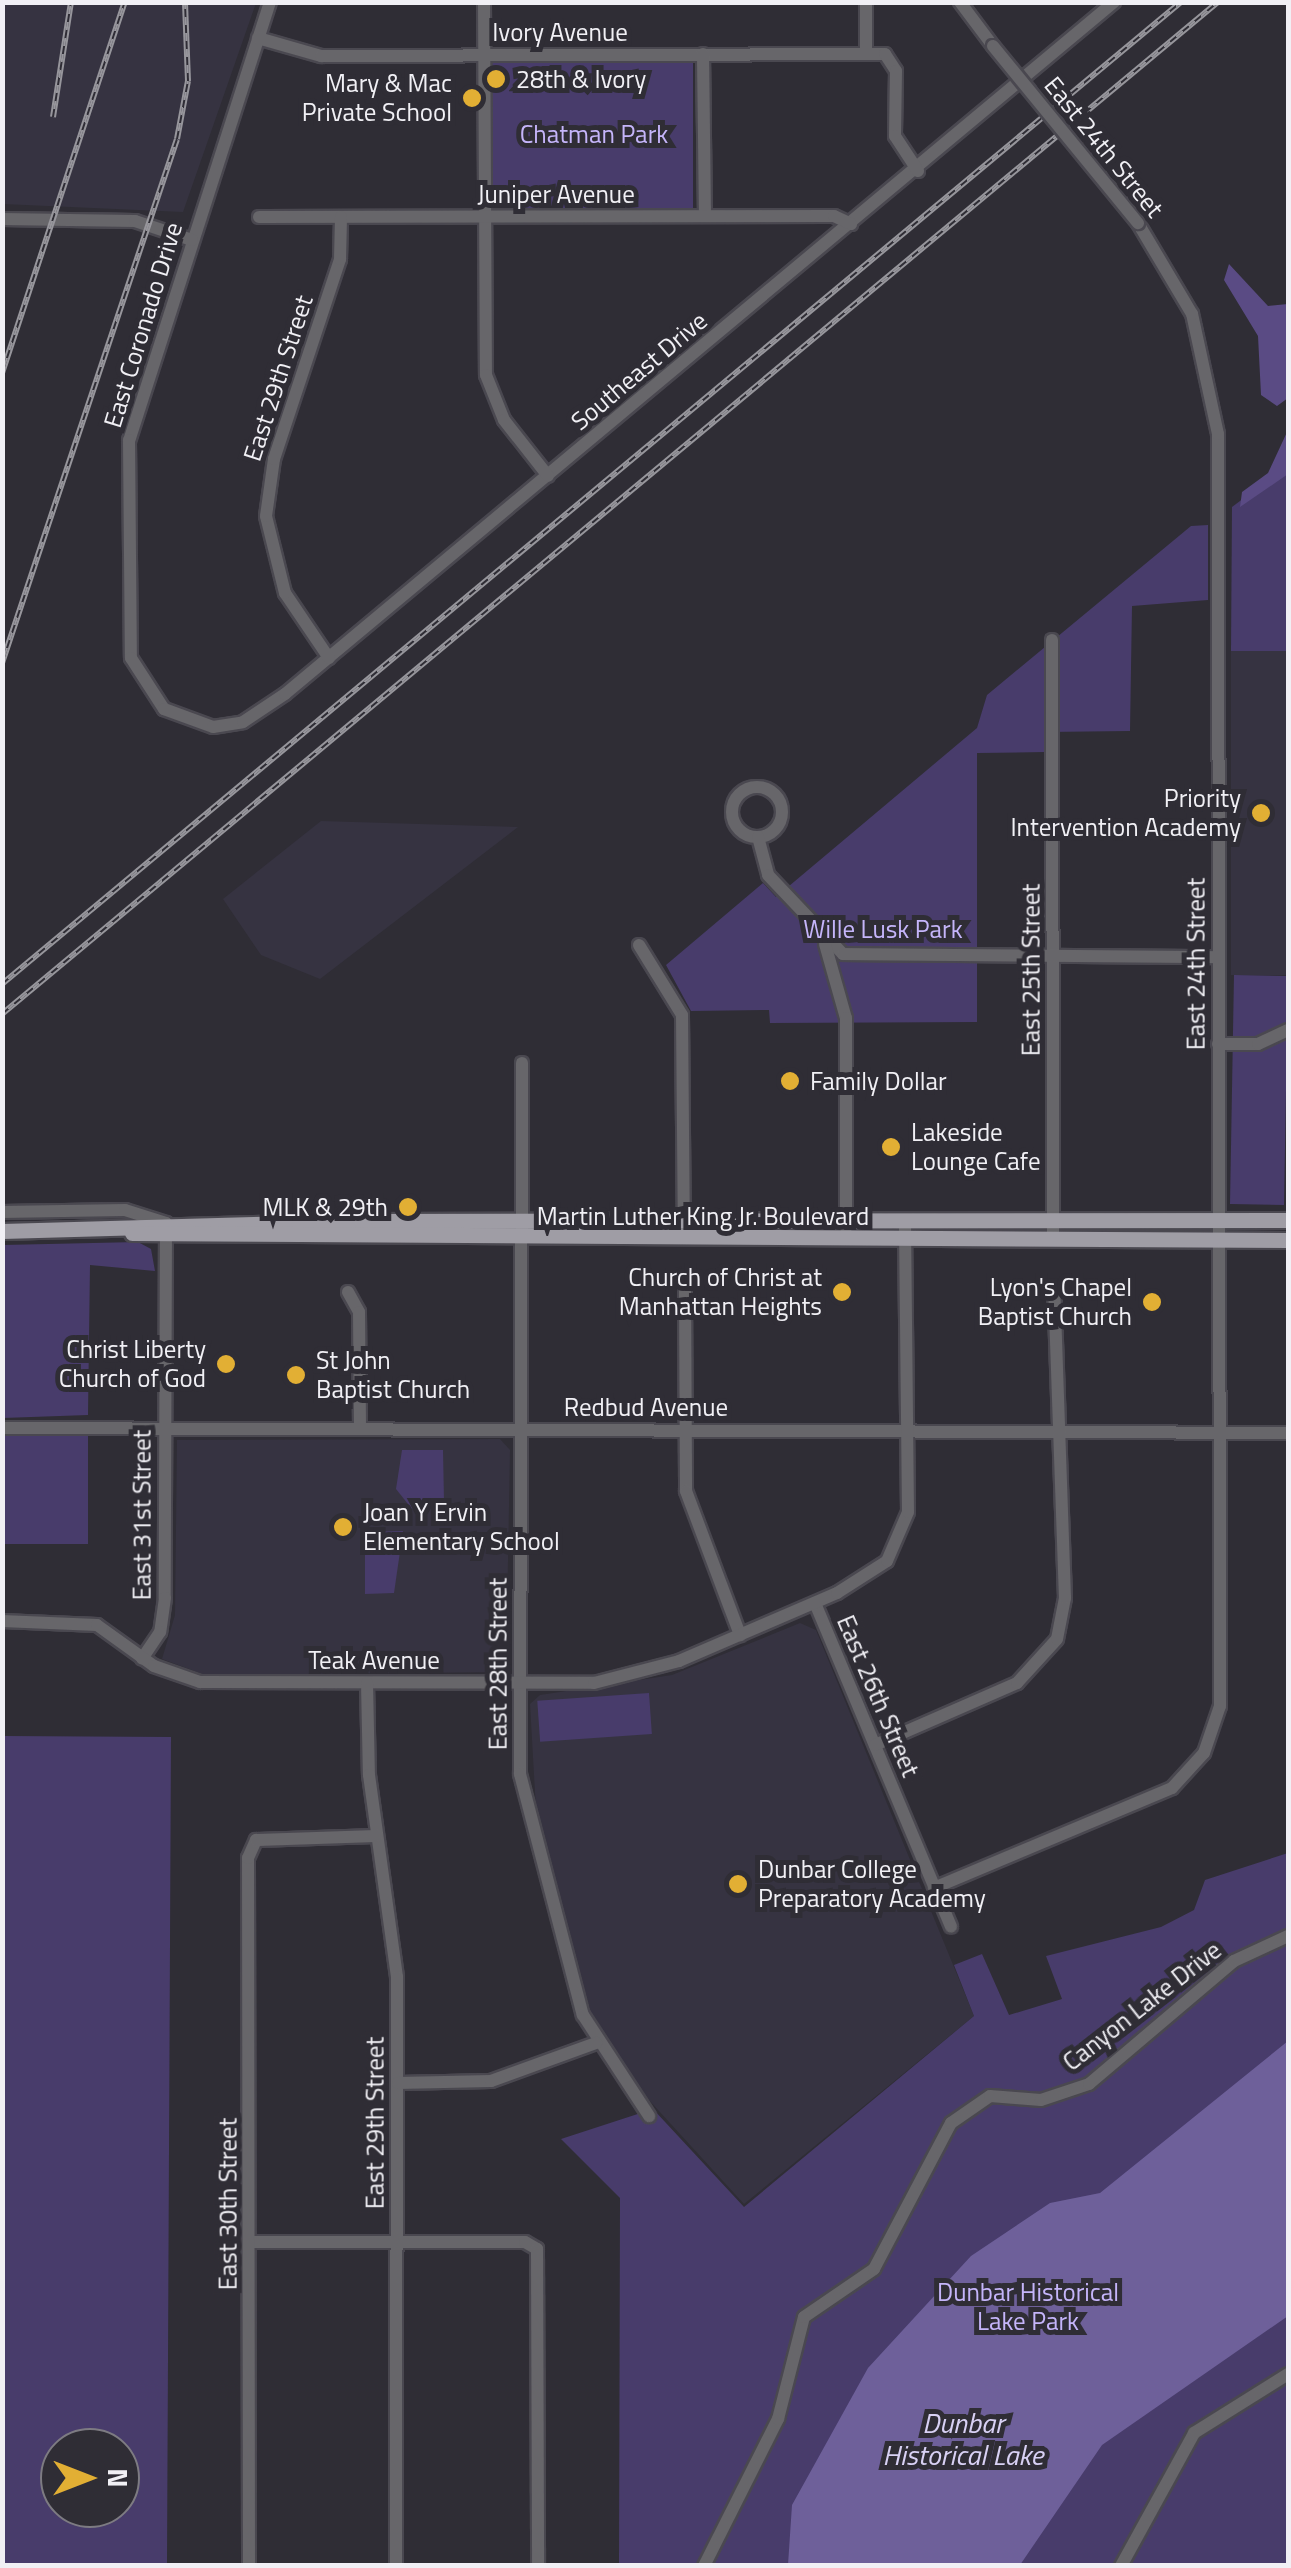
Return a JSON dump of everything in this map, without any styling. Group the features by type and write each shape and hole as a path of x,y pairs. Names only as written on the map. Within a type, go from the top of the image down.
{"main road":[{"name":"Martin Luther King Jr. Boulevard","path":"166,1231 523,1221 1288,1220"},
{"name":"Martin Luther King Jr. Boulevard","path":"2,1231 118,1230 523,1241 1288,1240"}],"street":[{"name":"East Coronado Drive","path":"175,714 154,700 131,658 127,472 139,399 270,2"},
{"path":"484,2 486,375 504,420 548,476"},
{"path":"866,2 866,54 894,62 895,136 918,171"},
{"name":"East 24th Street","path":"934,1888 1156,1796 1194,1766 1221,1691 1213,382 1180,287 1138,222 960,2"},
{"name":"Southeast Drive","path":"175,714 213,728 243,722 329,658 918,171 1114,2"},
{"name":"Ivory Avenue","path":"258,38 321,56 866,54"},
{"path":"703,54 704,216"},
{"name":"Juniper Avenue","path":"260,217 704,216 851,224"},
{"name":"East 29th Street","path":"329,658 285,593 266,516 274,459 340,258 341,217"},
{"path":"2,219 135,221 192,240"},
{"name":"East 25th Street","path":"1052,640 1053,1240"},
{"path":"756,786 782,810 777,828 758,838 741,832 732,814 737,796 756,786"},
{"path":"758,838 768,875 825,944 846,1018 846,1240"},
{"path":"825,944 853,956 1218,957"},
{"path":"639,945 682,1014 684,1240"},
{"path":"1218,1044 1258,1044 1288,1030"},
{"name":"East 28th Street","path":"522,1063 520,1683 528,1820 596,2043 649,2116"},
{"path":"2,1212 115,1210 166,1231"},
{"name":"East 26th Street","path":"905,1220 908,1512 895,1550 861,1581 815,1603 951,1927"},
{"name":"East 31st Street","path":"142,1658 164,1617 166,1231"},
{"path":"875,1745 1006,1690 1050,1652 1064,1610 1054,1290"},
{"path":"685,1291 684,1430 691,1514 740,1635"},
{"path":"348,1292 359,1312 360,1428"},
{"name":"Redbud Avenue","path":"2,1428 1058,1428 1288,1433"},
{"name":"Teak Avenue","path":"142,1658 161,1670 200,1682 520,1683 626,1678 815,1603"},
{"path":"2,1621 96,1624 142,1658"},
{"name":"East 29th Street","path":"367,1683 377,1836 396,1976 396,2566"},
{"name":"East 30th Street","path":"249,2566 253,1844 377,1836"},
{"name":"Canyon Lake Drive","path":"704,2566 778,2419 804,2316 874,2269 951,2123 990,2096 1041,2100 1089,2084 1234,1961 1288,1936"},
{"path":"398,2083 491,2080 596,2043"},
{"path":"250,2242 396,2242 537,2249 538,2566"},
{"path":"1122,2566 1194,2433 1288,2374"}],"shaded area":[{"path":"3,2 256,3 183,212 3,204"},
{"path":"1229,264 1268,306 1288,304 1288,398 1277,406 1261,395 1258,336 1224,280"},
{"path":"1288,430 1288,474 1240,507 1242,492 1268,473"},
{"name":"Priority Intervention Academy","path":"1231,651 1288,651 1288,975 1231,975"},
{"path":"321,821 518,827 320,979 261,955 223,899"},
{"name":"Joan Y Ervin Elementary School","path":"500,1439 510,1450 506,1672 205,1675 162,1659 175,1615 177,1440"},
{"name":"Dunbar College Preparatory Academy","path":"800,1623 816,1630 974,2016 744,2204 637,2087 590,2010 536,1810 530,1704 540,1695 672,1675"}],"green space":[{"name":"Chatman Park","path":"491,63 693,63 693,208 491,208"},
{"path":"1288,465 1288,651 1231,651 1232,507"},
{"name":"Wille Lusk Park","path":"1208,525 1208,600 1132,606 1130,731 1045,732 1045,752 977,753 977,1022 770,1023 769,1010 691,1011 666,965 763,883 776,897 977,728 987,695 1191,526"},
{"path":"1234,975 1288,976 1284,1205 1230,1204"},
{"path":"138,1242 151,1249 155,1271 90,1265 88,1415 3,1418 3,1245"},
{"path":"3,1436 88,1436 88,1544 3,1544"},
{"path":"402,1450 443,1450 444,1501 412,1509 396,1489"},
{"path":"403,1531 394,1593 365,1594 365,1532"},
{"path":"649,1693 652,1734 540,1742 537,1701"},
{"path":"3,1736 171,1737 167,2565 3,2565"},
{"name":"Dunbar Historical Lake Park","path":"1288,1853 1288,2565 619,2565 620,2198 561,2139 653,2109 744,2207 974,2016 954,1965 982,1954 1009,2015 1062,1999 1046,1956 1161,1927 1194,1910 1205,1880"}],"water":[{"name":"Dunbar Historical Lake","path":"1288,2041 1288,2316 1102,2445 1020,2565 788,2565 792,2505 868,2368 971,2256 1050,2203 1100,2193"}],"railway":[{"path":"53,117 71,2"},
{"path":"2,373 125,2"},
{"path":"2,663 177,139 188,81 185,2"},
{"path":"2,984 1181,2"},
{"path":"2,1014 1218,2"}],"place":[{"name":"28th & Ivory","path":"496,79"},
{"name":"Mary & Mac Private School","path":"472,98"},
{"name":"Priority Intervention Academy","path":"1261,813"},
{"name":"Family Dollar","path":"790,1081"},
{"name":"Lakeside Lounge Cafe","path":"891,1147"},
{"name":"MLK & 29th","path":"408,1207"},
{"name":"Church of Christ at Manhattan Heights","path":"842,1292"},
{"name":"Lyon's Chapel Baptist Church","path":"1152,1302"},
{"name":"Christ Liberty Church of God","path":"226,1364"},
{"name":"St John Baptist Church","path":"296,1375"},
{"name":"Joan Y Ervin Elementary School","path":"343,1527"},
{"name":"Dunbar College Preparatory Academy","path":"738,1884"}]}
